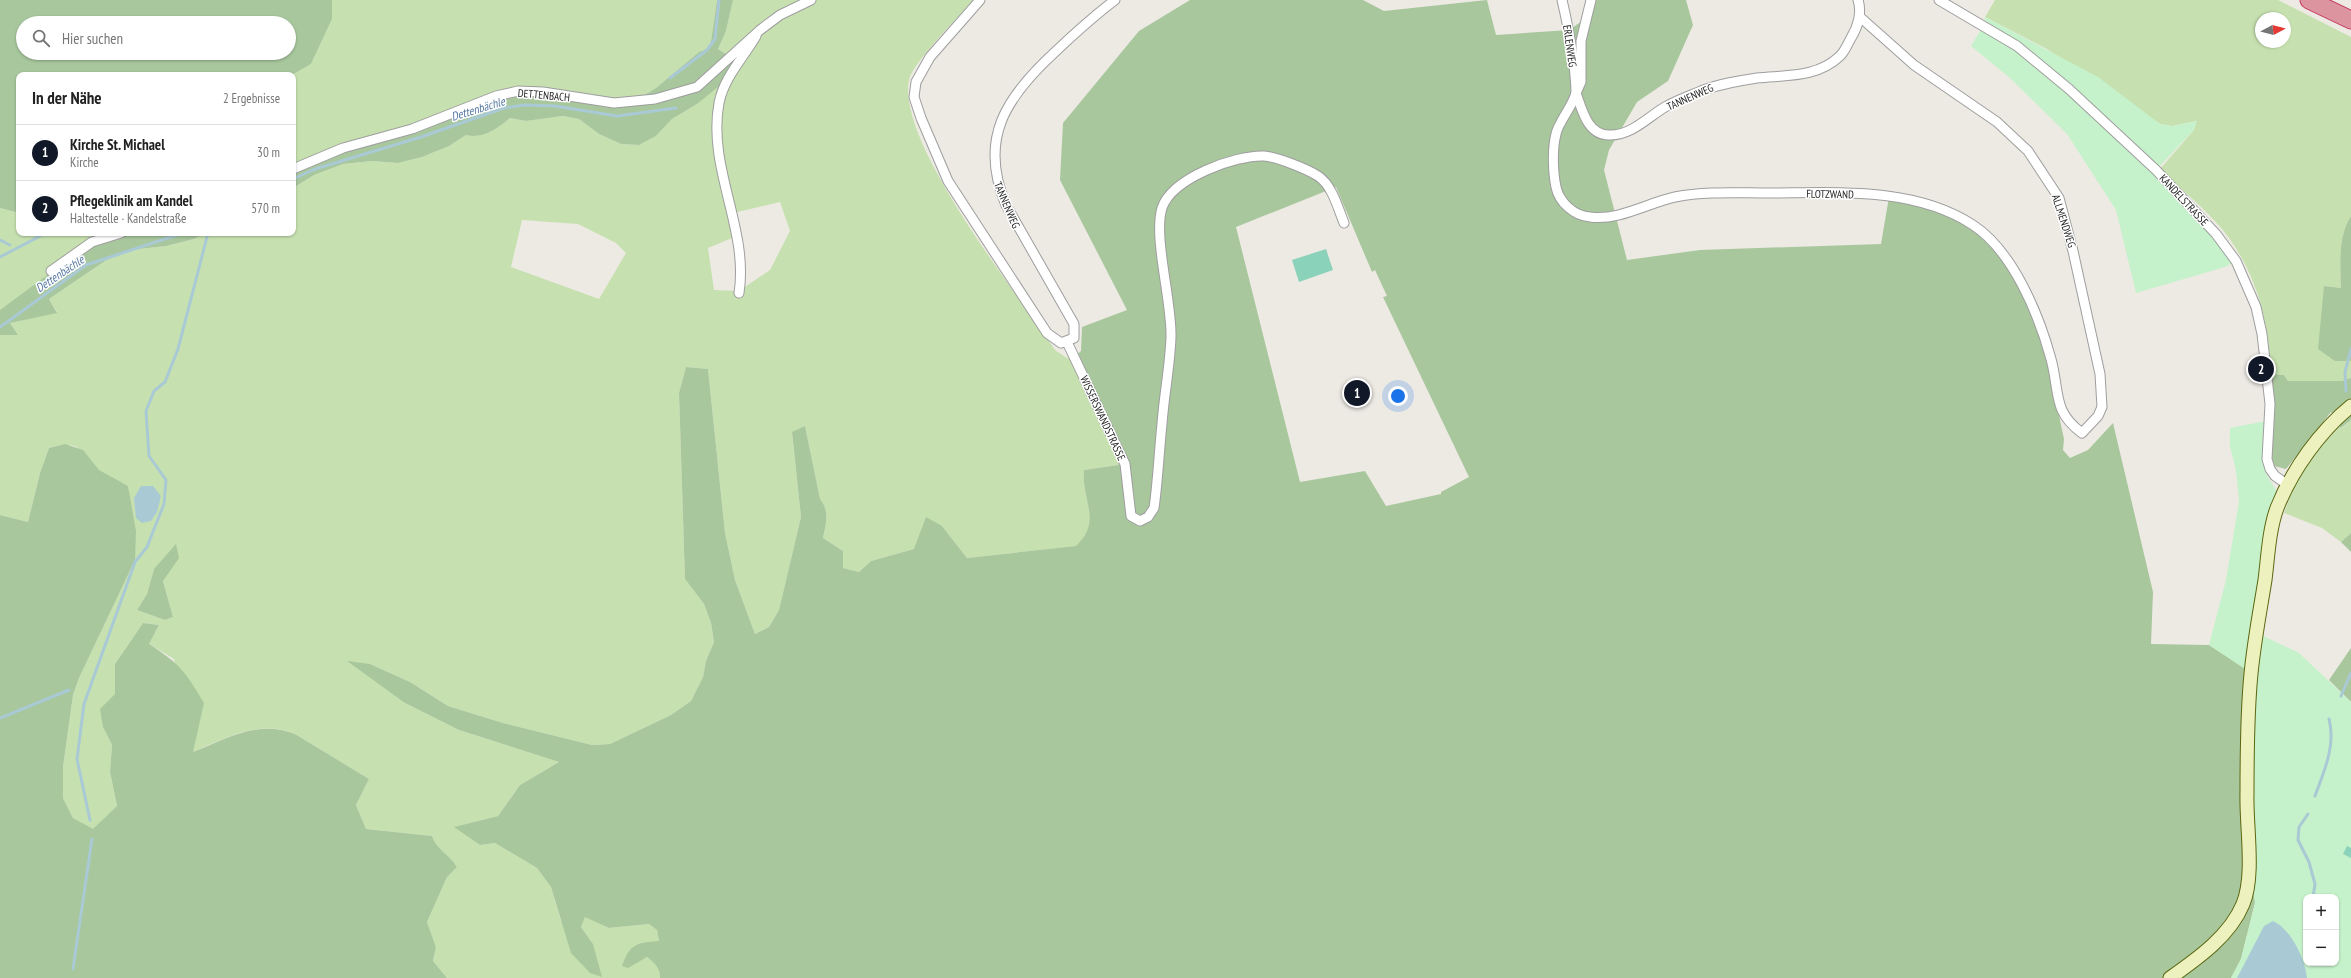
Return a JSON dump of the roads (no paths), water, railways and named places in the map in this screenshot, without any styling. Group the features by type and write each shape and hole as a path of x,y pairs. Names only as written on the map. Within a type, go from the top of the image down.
{"highway":[{"path":"2309,0 2351,20"}],"street":[{"name":"DETTENBACH","path":"296,168 343,148 412,129 496,96 518,91 543,92 614,103 655,99 697,87 760,30 780,15 810,0"},
{"path":"980,0 930,57 916,82 914,97 921,118 948,181 1047,333 1061,343 1067,342"},
{"name":"TANNENWEG","path":"1067,342 1074,338 1074,324 1019,232 997,184 994,163 996,140 1004,114 1029,75 1071,36 1114,0"},
{"name":"ERLENWEG","path":"1562,0 1573,53 1576,93"},
{"path":"1576,93 1582,82 1581,41 1591,0"},
{"name":"TANNENWEG","path":"1576,93 1587,122 1592,127 1608,136 1621,134 1634,128 1680,99 1719,84 1758,78 1795,76 1820,69 1841,55 1854,34 1860,17 1858,0"},
{"name":"KANDELSTRASSE","path":"1939,0 2017,46 2069,89 2156,170 2216,234 2236,261 2256,307 2262,334 2270,404 2267,458 2270,469 2275,476 2288,485"},
{"name":"ALLMENDWEG","path":"1860,17 1914,65 1997,122 2028,151 2059,198 2088,313 2101,382 2102,407 2098,416 2082,433"},
{"name":"DETTENBACH","path":"739,293 740,285 737,236 720,163 719,102 728,78 760,30"},
{"name":"FLOTZWAND","path":"1576,93 1556,134 1556,188 1567,208 1588,218 1610,216 1674,197 1706,193 1857,194 1919,202 1956,215 1974,225 2001,251 2016,274 2039,322 2045,340 2063,416 2082,433"},
{"name":"WISSERSWANDSTRASSE","path":"1067,342 1125,464 1131,516 1140,521 1148,517 1154,508 1171,337 1170,301 1159,222 1163,206 1174,191 1189,180 1226,163 1243,158 1265,156 1304,169 1319,176 1335,198 1344,223"},
{"path":"51,271 92,242 111,236"},
{"path":"2170,978 2220,938 2236,918 2246,895 2248,874 2247,780 2251,672 2269,547 2277,509 2288,485 2320,437 2336,419 2351,406"}],"water":[{"path":"141,486 153,486 161,496 157,512 151,521 142,523 136,518 134,498"},
{"path":"2273,921 2286,931 2296,945 2303,962 2303,966 2306,970 2307,978 2237,978 2264,926"}],"waterway":[{"name":"Dettenbächle","path":"670,78 707,50 715,39 719,0"},
{"name":"Dettenbächle","path":"296,178 315,169 421,137 504,108 524,105 555,106 617,116 676,108"},
{"path":"0,257 40,236"},
{"name":"Dettenbächle","path":"0,327 86,265 174,236"},
{"path":"90,820 77,759 84,704 135,562 147,547 164,504 166,480 149,456 146,411 154,391 165,382 178,349 207,236"},
{"path":"0,240 10,245"},
{"path":"2346,391 2345,372 2351,349"},
{"path":"2341,696 2351,673"},
{"path":"0,718 69,690"},
{"path":"2315,796 2330,749 2331,729 2329,719"},
{"path":"2308,814 2299,827 2298,840 2309,862 2315,884 2313,894"},
{"path":"73,969 92,839"}],"place":[{"name":"Pflegeklinik am Kandel","path":"2261,369"},
{"name":"Kirche St. Michael","path":"1357,393"}]}
